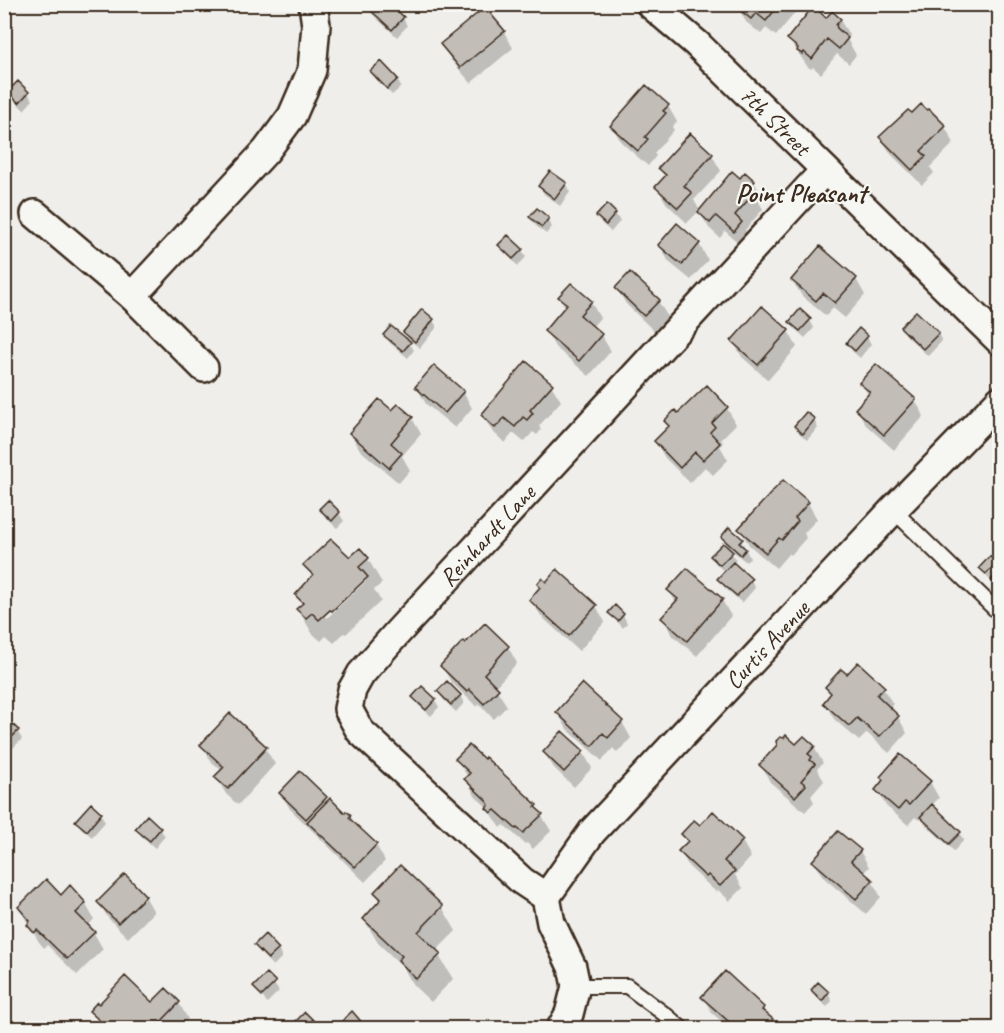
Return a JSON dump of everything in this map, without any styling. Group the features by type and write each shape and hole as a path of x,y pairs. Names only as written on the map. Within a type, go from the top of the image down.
{"street":[{"path":"132,296 266,152 292,116 312,70 316,26 313,4"},
{"name":"7th Street","path":"650,4 696,44 999,341"},
{"name":"Reinhardt Lane","path":"546,897 522,881 360,731 348,709 352,690 361,674 398,632 825,170"},
{"path":"35,214 132,296 204,368"},
{"name":"Curtis Avenue","path":"546,897 592,832 999,400"},
{"path":"546,897 551,923 572,967 576,986 569,1014 561,1029"}],"lane":[{"path":"893,510 999,614"},
{"path":"576,986 627,986 681,1029"}],"building":[{"path":"368,4 390,4 404,17 392,30 366,6"},
{"path":"736,4 780,4 766,21 756,13 751,19 735,6"},
{"path":"815,4 826,18 832,11 841,19 836,25 837,28 848,38 839,49 827,39 812,59 804,52 802,54 797,51 798,48 787,39"},
{"path":"485,7 505,31 460,68 440,44"},
{"path":"381,61 398,79 387,89 370,71"},
{"path":"18,81 29,92 19,103 7,92"},
{"path":"646,85 669,105 663,111 666,113 645,137 648,139 638,151 610,126"},
{"path":"921,104 946,126 921,151 926,156 912,170 879,137 908,110 912,113"},
{"path":"690,133 713,154 684,186 692,193 678,208 655,187 666,175 658,168"},
{"path":"550,171 567,183 555,199 538,186"},
{"path":"732,171 740,178 745,172 755,181 749,187 755,192 735,215 742,222 734,232 716,216 710,223 698,212"},
{"path":"607,204 616,213 606,225 596,216"},
{"path":"537,208 549,218 542,227 529,217"},
{"path":"677,223 700,243 682,265 658,245"},
{"path":"508,235 523,249 513,259 498,245"},
{"path":"820,246 857,278 835,303 823,293 816,301 791,280"},
{"path":"630,272 660,300 644,316 615,288"},
{"path":"571,283 592,301 580,315 602,334 579,361 544,331 567,304 558,297"},
{"path":"762,306 789,330 758,365 731,341"},
{"path":"422,309 434,319 415,342 403,332"},
{"path":"800,309 811,319 800,331 789,322"},
{"path":"916,311 939,333 923,349 900,327"},
{"path":"391,326 411,342 403,351 383,335"},
{"path":"859,328 868,336 855,351 846,343"},
{"path":"526,361 553,384 530,410 533,413 527,420 523,417 515,427 504,418 495,428 481,415"},
{"path":"876,364 916,399 884,435 855,409 870,392 859,383"},
{"path":"434,365 464,391 445,413 415,387"},
{"path":"707,385 728,407 712,423 715,427 710,432 720,443 703,460 695,452 680,468 654,441 669,426 664,421 675,410 678,413"},
{"path":"379,399 392,410 398,404 413,417 391,443 402,453 389,468 349,433"},
{"path":"806,412 815,419 803,434 794,426"},
{"path":"783,480 809,502 795,518 798,521 782,540 779,538 766,553 738,529"},
{"path":"328,500 340,512 332,521 319,509"},
{"path":"729,527 743,539 739,543 746,549 741,555 721,537"},
{"path":"331,539 350,557 360,548 369,558 359,567 368,577 332,611 330,610 319,620 312,613 306,618 296,609 303,603 295,595 313,575 303,565"},
{"path":"723,543 733,552 720,565 710,556"},
{"path":"990,556 997,563 986,574 979,568"},
{"path":"733,562 752,579 737,596 717,579"},
{"path":"687,568 723,599 687,641 661,618 678,599 667,590"},
{"path":"557,569 597,605 569,636 529,600 540,587 537,584 542,578 546,582"},
{"path":"1000,571 1000,588 991,580"},
{"path":"615,605 624,614 618,621 608,613"},
{"path":"485,623 509,646 484,674 499,689 484,704 469,689 467,692 440,666 463,641 465,643"},
{"path":"858,662 885,687 877,695 899,716 879,737 857,718 849,726 823,703 831,693 825,687 841,669 847,674"},
{"path":"447,681 461,695 451,705 437,691"},
{"path":"582,683 623,721 608,738 603,733 592,746 556,712"},
{"path":"422,686 436,699 426,710 412,697"},
{"path":"230,713 267,747 228,789 214,777 224,767 200,745"},
{"path":"4,717 19,730 6,743 4,742"},
{"path":"562,731 584,751 564,772 543,752"},
{"path":"786,735 796,744 804,736 815,746 808,754 812,757 810,760 815,764 801,781 806,785 795,797 759,765 777,745 776,741"},
{"path":"469,745 537,805 535,807 543,814 523,833 495,810 491,813 486,808 489,805 485,799 464,779 470,773 455,759"},
{"path":"900,754 931,781 909,805 905,802 898,810 875,790 883,780 880,777"},
{"path":"300,771 327,797 306,819 279,793"},
{"path":"330,798 345,813 346,811 351,815 349,818 377,844 355,867 307,822"},
{"path":"91,803 102,813 87,831 75,821"},
{"path":"932,804 961,832 949,844 920,817"},
{"path":"713,811 743,840 724,861 735,871 720,886 708,875 706,877 678,851 688,841 681,834 694,820 700,825"},
{"path":"147,815 161,828 150,841 135,829"},
{"path":"838,831 861,850 851,861 873,880 856,899 812,861"},
{"path":"400,865 443,906 418,932 441,954 416,979 398,960 402,956 363,919 381,899 374,892"},
{"path":"125,874 146,896 118,923 97,902"},
{"path":"46,879 61,895 70,885 86,903 76,913 95,932 67,959 37,930 34,933 27,925 30,921 18,907"},
{"path":"265,934 279,949 268,959 254,945"},
{"path":"725,971 764,1007 762,1010 773,1019 764,1028 736,1028 701,997"},
{"path":"267,973 276,982 262,996 253,987"},
{"path":"125,976 152,1002 166,988 180,1002 155,1028 108,1028 89,1011 97,1002 99,1004"},
{"path":"818,982 829,992 822,1001 811,990"},
{"path":"352,1011 365,1026 363,1028 346,1028 341,1022"},
{"path":"305,1012 321,1028 289,1028"}],"district":[{"name":"Point Pleasant","path":"801,193"}]}
